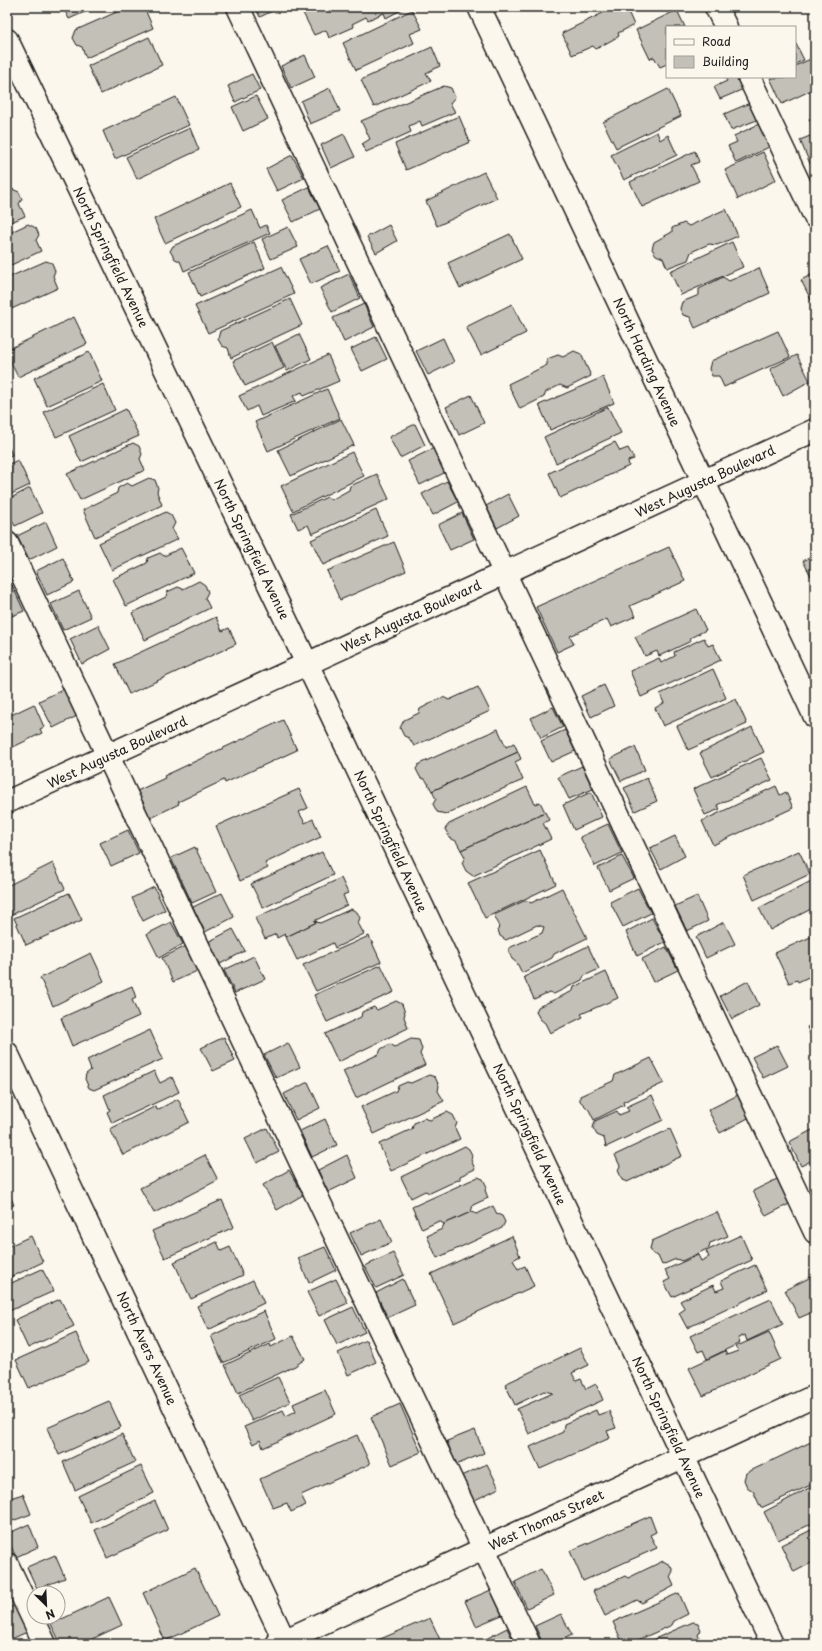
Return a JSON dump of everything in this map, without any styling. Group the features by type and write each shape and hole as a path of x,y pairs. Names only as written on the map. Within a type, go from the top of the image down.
{"street":[{"path":"238,7 815,1232"},
{"name":"North Harding Avenue","path":"479,7 815,717"},
{"path":"716,7 726,26"},
{"name":"North Springfield Avenue","path":"7,40 307,664 772,1644"},
{"path":"749,78 815,217"},
{"name":"West Augusta Boulevard","path":"7,802 815,430"},
{"path":"7,543 485,1548 529,1644"},
{"name":"North Avers Avenue","path":"7,1053 283,1643"},
{"name":"West Thomas Street","path":"283,1643 815,1396"},
{"path":"7,1564 45,1644"}],"building":[{"path":"60,7 96,7 69,19 64,9"},
{"path":"128,7 144,7 153,28 86,58 82,47 77,45 73,38 76,30"},
{"path":"255,7 280,7 260,17"},
{"path":"300,7 402,7 403,9 386,18 384,13 368,20 366,17 352,24 354,27 329,38 326,30 314,35"},
{"path":"615,7 626,7 634,25 618,33 619,36 596,49 593,46 572,55 562,33"},
{"path":"412,10 422,29 410,34 414,43 356,70 343,43"},
{"path":"677,10 685,26 666,26 666,64 660,67 654,57 650,59 636,30"},
{"path":"149,37 162,65 101,94 88,66"},
{"path":"796,44 804,60 796,64"},
{"path":"432,47 440,66 426,73 431,81 374,107 361,80"},
{"path":"305,55 315,77 291,88 281,66"},
{"path":"815,57 815,91 814,89 782,104 770,78 796,78 796,66"},
{"path":"252,74 260,90 235,102 228,86"},
{"path":"726,78 741,78 746,88 720,99 714,87 727,81"},
{"path":"444,86 451,88 455,97 450,103 455,112 422,126 420,121 409,126 411,132 366,152 362,144 370,139 361,121"},
{"path":"330,88 340,111 310,124 301,101"},
{"path":"668,89 681,116 616,148 603,122"},
{"path":"256,96 268,119 243,131 232,107"},
{"path":"176,97 189,125 115,159 103,131"},
{"path":"750,103 757,120 731,130 724,114"},
{"path":"459,116 470,142 406,170 395,144"},
{"path":"815,116 815,128 814,128 809,119"},
{"path":"759,124 769,147 736,163 728,146 737,142 734,136"},
{"path":"190,128 199,150 137,179 126,157"},
{"path":"657,132 660,140 668,135 677,155 624,180 611,155"},
{"path":"344,134 355,157 331,168 321,145"},
{"path":"815,134 815,165 811,166 800,140"},
{"path":"695,151 699,162 691,165 699,181 642,207 630,182"},
{"path":"763,152 776,180 738,199 725,170"},
{"path":"292,155 304,178 277,191 266,169"},
{"path":"484,172 497,198 437,226 426,201"},
{"path":"230,183 241,207 165,243 154,219"},
{"path":"309,187 320,209 293,222 282,200"},
{"path":"12,189 19,192 22,199 19,204 25,216 7,224 7,192"},
{"path":"726,209 738,236 717,245 709,244 691,252 688,260 667,268 663,258 656,255 652,249 654,242 672,232 672,228 684,223 689,226"},
{"path":"252,210 260,228 266,225 270,233 184,271 180,261 175,259 170,251 173,246"},
{"path":"28,224 36,228 39,235 36,240 41,251 7,267 7,234"},
{"path":"389,225 397,241 376,253 367,237"},
{"path":"288,227 298,247 271,259 262,239"},
{"path":"510,234 522,259 460,288 448,263"},
{"path":"254,242 265,268 200,297 189,272"},
{"path":"732,242 743,267 681,295 670,271"},
{"path":"328,246 340,271 311,284 299,259"},
{"path":"46,261 52,263 55,271 53,276 58,288 7,311 7,278"},
{"path":"281,267 294,294 208,333 195,306"},
{"path":"759,268 770,293 695,328 690,317 683,315 680,309 682,302 699,295 699,289 723,277 729,281"},
{"path":"815,273 815,303 813,304 801,280"},
{"path":"349,274 360,298 332,312 320,288"},
{"path":"290,299 302,325 231,358 228,348 222,346 218,339 220,331"},
{"path":"364,304 374,327 344,342 333,318"},
{"path":"512,304 526,333 481,355 466,327"},
{"path":"74,317 87,344 18,377 7,355 7,350"},
{"path":"778,331 790,357 724,387 719,376 712,376 709,369 711,361"},
{"path":"299,334 311,359 287,371 275,346"},
{"path":"376,337 387,359 362,371 351,349"},
{"path":"443,338 454,362 428,375 416,351"},
{"path":"272,342 284,368 245,386 233,361"},
{"path":"574,351 581,354 591,376 567,388 560,385 546,392 544,397 520,409 508,384 547,365 547,359 558,355 563,357"},
{"path":"89,352 102,381 47,406 34,378"},
{"path":"328,355 339,381 304,396 302,392 293,396 296,401 261,416 257,406 247,411 239,396"},
{"path":"797,355 810,381 783,396 770,369"},
{"path":"603,377 614,403 550,430 539,405"},
{"path":"103,384 115,410 56,437 44,412"},
{"path":"327,389 340,418 268,451 255,422"},
{"path":"471,395 484,423 459,435 446,407"},
{"path":"608,407 621,433 556,463 544,437"},
{"path":"126,409 139,436 81,462 69,436"},
{"path":"341,419 354,445 291,476 278,450"},
{"path":"415,424 425,445 400,458 389,437"},
{"path":"615,442 620,451 628,448 634,459 628,461 629,466 560,498 549,473"},
{"path":"7,443 12,455 7,457"},
{"path":"133,443 139,446 142,454 140,459 145,470 80,500 67,474"},
{"path":"434,448 446,472 420,485 408,461"},
{"path":"352,452 364,476 293,511 281,486"},
{"path":"18,460 30,485 7,496 7,465"},
{"path":"377,474 389,499 312,534 308,525 298,529 291,514 327,497 331,500 349,490 350,486"},
{"path":"149,478 155,480 158,488 157,492 162,505 95,537 83,510 117,493 118,488 127,483 132,486"},
{"path":"447,481 458,502 433,515 422,494"},
{"path":"30,488 42,513 15,526 7,510 7,500"},
{"path":"508,494 519,516 497,528 486,506"},
{"path":"376,510 388,536 323,565 311,540"},
{"path":"166,512 171,515 175,523 172,529 178,539 112,570 99,543"},
{"path":"462,513 474,539 450,550 438,525"},
{"path":"46,522 57,546 29,560 17,536"},
{"path":"394,542 406,571 340,600 327,571"},
{"path":"669,547 685,581 630,606 636,616 611,627 607,619 570,636 574,644 557,652 536,607"},
{"path":"181,548 194,573 126,606 113,579 147,563 148,558 160,553 164,556"},
{"path":"815,555 815,574 811,576 803,561"},
{"path":"63,558 74,582 47,595 36,571"},
{"path":"199,581 205,585 208,592 205,598 210,608 145,640 132,613 166,597 167,592 178,587 183,589"},
{"path":"12,585 24,611 7,618 7,587"},
{"path":"79,591 91,617 63,630 51,604"},
{"path":"696,609 706,630 690,638 691,641 659,656 657,651 645,656 635,637"},
{"path":"216,617 222,631 229,628 236,644 129,694 115,664"},
{"path":"98,625 110,649 82,664 70,639"},
{"path":"704,638 708,646 713,644 721,660 641,697 630,671 659,658 661,663 675,656 674,652"},
{"path":"713,669 726,698 663,726 655,708 664,703 660,694"},
{"path":"604,685 614,706 591,717 581,696"},
{"path":"478,687 490,711 414,746 409,738 404,736 400,728 404,720 419,713 420,709 443,697 449,700"},
{"path":"64,689 77,716 53,728 39,701"},
{"path":"736,699 747,724 688,750 677,726"},
{"path":"34,704 44,727 40,729 42,733 7,750 7,717"},
{"path":"553,707 563,727 541,738 531,718"},
{"path":"283,720 297,750 225,783 224,780 178,802 179,804 150,818 137,791 165,778 164,776"},
{"path":"752,727 764,752 712,777 700,753"},
{"path":"498,729 506,747 514,743 518,752 432,791 426,780 420,777 416,769 419,764"},
{"path":"565,730 575,751 551,762 541,741"},
{"path":"635,747 645,770 621,781 610,759"},
{"path":"518,752 521,759 515,762 523,780 446,814 437,812 433,804 436,799 432,791"},
{"path":"761,758 772,780 717,805 720,809 705,815 693,789"},
{"path":"582,766 593,789 569,799 558,777"},
{"path":"647,778 657,801 635,811 624,788"},
{"path":"776,786 780,795 786,792 793,808 713,845 702,821"},
{"path":"527,787 535,804 540,802 545,812 461,850 456,841 450,838 445,829 449,824"},
{"path":"299,789 308,808 299,812 305,823 313,819 321,837 265,863 268,868 240,881 216,826"},
{"path":"591,792 602,817 574,830 563,805"},
{"path":"545,812 549,820 543,823 551,839 473,876 466,871 462,863 465,857 461,850"},
{"path":"608,824 622,853 595,866 580,837"},
{"path":"128,830 139,853 111,866 100,843"},
{"path":"675,836 685,856 661,869 650,848"},
{"path":"195,847 216,892 192,903 171,858"},
{"path":"540,850 556,884 485,918 468,883"},
{"path":"799,851 810,874 754,900 743,875"},
{"path":"322,852 333,875 263,908 251,884"},
{"path":"622,856 634,878 609,890 598,868"},
{"path":"53,863 65,889 7,917 7,886"},
{"path":"341,878 348,893 343,895 347,905 286,937 285,934 277,938 276,934 265,939 255,918"},
{"path":"815,879 815,907 770,930 759,908"},
{"path":"154,887 165,910 143,921 132,898"},
{"path":"562,888 587,938 554,954 552,958 522,973 517,963 512,959 509,948 542,933 544,927 537,925 506,940 500,936 498,930 499,925 494,915 526,900 531,903"},
{"path":"638,888 651,913 623,927 610,902"},
{"path":"69,893 82,920 26,945 14,918"},
{"path":"222,893 234,917 205,932 193,907"},
{"path":"697,896 708,921 687,931 675,906"},
{"path":"351,909 357,912 360,918 358,923 364,934 335,948 333,943 297,960 286,937 317,922 320,923"},
{"path":"652,918 665,942 637,956 626,932"},
{"path":"171,922 183,944 159,958 147,934"},
{"path":"724,922 735,944 706,958 696,937"},
{"path":"233,929 245,951 220,964 208,942"},
{"path":"815,935 815,974 798,982 797,980 789,983 775,953"},
{"path":"369,936 381,962 316,991 303,965"},
{"path":"186,946 197,971 173,982 162,958"},
{"path":"588,946 599,969 584,976 582,980 554,994 549,992 534,999 524,977"},
{"path":"666,947 678,970 653,982 642,959"},
{"path":"91,953 104,981 53,1006 40,978"},
{"path":"254,956 265,979 235,993 224,970"},
{"path":"381,965 394,992 327,1022 314,995"},
{"path":"606,972 618,998 581,1014 583,1017 550,1033 545,1023 540,1019 536,1012 538,1007 573,991 574,987"},
{"path":"748,981 759,1005 732,1019 720,996"},
{"path":"132,986 136,998 132,1000 139,1016 72,1046 61,1018"},
{"path":"396,1001 402,1004 405,1013 404,1017 408,1028 338,1062 325,1034 361,1017 362,1012 374,1007 377,1010"},
{"path":"815,1024 815,1046 807,1027"},
{"path":"150,1030 163,1059 94,1090 89,1088 85,1079 86,1074 91,1070 87,1060"},
{"path":"224,1037 235,1061 213,1071 201,1048"},
{"path":"411,1039 419,1040 422,1049 420,1054 425,1065 356,1098 343,1071 379,1054 381,1049 390,1044 395,1047"},
{"path":"288,1043 300,1067 276,1078 264,1055"},
{"path":"777,1045 788,1066 763,1078 752,1057"},
{"path":"651,1058 664,1083 623,1102 624,1105 594,1120 589,1110 580,1101 580,1096 613,1081 615,1075"},
{"path":"154,1071 160,1083 172,1077 179,1092 112,1123 107,1112 110,1110 104,1095"},
{"path":"429,1075 435,1077 439,1086 438,1091 444,1101 374,1134 361,1107 396,1091 398,1086 407,1082 411,1083"},
{"path":"308,1082 320,1108 296,1120 284,1094"},
{"path":"652,1095 663,1120 606,1147 604,1138 597,1135 593,1128 595,1121 617,1111 619,1115 629,1111 626,1107"},
{"path":"738,1095 750,1117 720,1133 708,1110"},
{"path":"178,1099 189,1122 123,1155 110,1129 156,1106 157,1110"},
{"path":"447,1112 453,1115 457,1123 455,1128 460,1139 391,1171 379,1144 412,1129 414,1123 424,1118 430,1120"},
{"path":"325,1119 337,1145 312,1157 300,1131"},
{"path":"267,1128 279,1152 257,1163 245,1139"},
{"path":"670,1129 682,1156 627,1182 622,1180 618,1170 620,1166 615,1155"},
{"path":"814,1129 815,1159 801,1166 789,1142"},
{"path":"465,1146 469,1149 472,1155 471,1160 475,1169 460,1176 460,1179 430,1193 425,1191 411,1198 401,1177"},
{"path":"205,1155 218,1180 154,1213 140,1188"},
{"path":"347,1155 357,1178 328,1192 318,1170"},
{"path":"289,1170 303,1195 277,1210 263,1185"},
{"path":"478,1177 483,1179 487,1187 485,1190 488,1198 473,1205 471,1212 444,1224 439,1221 422,1229 412,1207"},
{"path":"779,1178 791,1203 766,1216 753,1191"},
{"path":"7,1189 14,1205 7,1208"},
{"path":"222,1200 234,1227 165,1258 152,1231"},
{"path":"493,1206 497,1214 502,1216 505,1222 502,1228 437,1258 427,1236 442,1229 444,1224 471,1212 477,1214"},
{"path":"717,1212 728,1236 710,1243 709,1248 682,1261 676,1259 662,1265 658,1256 653,1254 650,1249 652,1241"},
{"path":"381,1219 392,1242 361,1256 350,1233"},
{"path":"741,1235 752,1260 672,1297 664,1282 670,1279 665,1270 698,1255 701,1261 709,1257 706,1251"},
{"path":"31,1236 43,1262 7,1279 7,1247"},
{"path":"512,1236 520,1256 513,1260 518,1269 525,1266 534,1286 454,1323 431,1274"},
{"path":"217,1242 221,1251 230,1247 243,1275 191,1299 174,1262"},
{"path":"325,1247 336,1270 309,1283 298,1258"},
{"path":"393,1253 404,1275 376,1288 365,1266"},
{"path":"755,1265 767,1290 687,1328 679,1313 685,1309 680,1301 713,1285 716,1291 724,1288 721,1281"},
{"path":"42,1269 54,1291 7,1312 7,1285"},
{"path":"815,1275 815,1311 799,1318 785,1290"},
{"path":"336,1279 348,1303 319,1316 307,1292"},
{"path":"403,1279 415,1305 387,1318 376,1293"},
{"path":"253,1280 264,1303 208,1330 197,1306"},
{"path":"60,1299 74,1326 28,1348 15,1320"},
{"path":"771,1299 783,1324 747,1341 745,1335 738,1338 740,1343 707,1359 703,1350 698,1352 690,1336"},
{"path":"353,1307 365,1332 337,1345 325,1320"},
{"path":"264,1311 276,1339 223,1363 211,1336"},
{"path":"769,1332 781,1359 703,1396 689,1368 725,1351 727,1355 738,1351 735,1347"},
{"path":"76,1333 89,1362 29,1388 16,1360"},
{"path":"293,1336 305,1359 295,1366 238,1393 225,1365 270,1344 271,1347"},
{"path":"366,1340 376,1362 348,1375 338,1353"},
{"path":"580,1348 589,1365 572,1373 576,1381 581,1379 586,1389 596,1384 603,1400 529,1434 517,1409 553,1393 544,1391 515,1405 505,1384"},
{"path":"278,1377 290,1402 252,1421 239,1395"},
{"path":"325,1390 336,1414 263,1448 260,1440 253,1444 244,1427 283,1410 286,1416 296,1411 293,1404"},
{"path":"109,1401 121,1427 59,1455 47,1428"},
{"path":"400,1404 421,1452 392,1465 371,1417"},
{"path":"596,1410 598,1415 609,1411 616,1428 607,1431 610,1438 540,1469 530,1447 563,1432 564,1424"},
{"path":"475,1430 484,1453 456,1465 447,1441"},
{"path":"122,1434 135,1462 75,1490 63,1462"},
{"path":"357,1435 370,1464 301,1495 306,1505 291,1512 287,1503 273,1508 260,1479"},
{"path":"815,1440 815,1483 761,1508 753,1491 747,1487 744,1480 746,1473"},
{"path":"487,1464 499,1488 473,1501 461,1476"},
{"path":"141,1466 154,1493 91,1523 78,1496"},
{"path":"811,1487 815,1495 815,1522 778,1540 764,1512"},
{"path":"23,1494 31,1514 7,1523 7,1499"},
{"path":"155,1501 168,1530 107,1558 95,1530"},
{"path":"650,1516 656,1532 650,1535 657,1548 583,1581 570,1551"},
{"path":"29,1524 38,1547 16,1557 7,1538 7,1534"},
{"path":"815,1528 815,1561 794,1572 781,1545"},
{"path":"55,1555 65,1578 47,1585 35,1585 27,1567"},
{"path":"663,1561 670,1565 673,1571 670,1577 674,1586 642,1603 637,1600 605,1616 593,1591 625,1576 628,1578"},
{"path":"195,1568 218,1616 165,1641 143,1593"},
{"path":"541,1569 554,1595 527,1608 515,1582"},
{"path":"491,1590 502,1615 476,1626 465,1601"},
{"path":"679,1593 688,1614 674,1621 672,1625 629,1644 623,1644 613,1622"},
{"path":"109,1597 122,1625 92,1639 94,1644 61,1644 52,1625 66,1625 66,1617"},
{"path":"15,1605 27,1632 7,1641 7,1609"},
{"path":"561,1614 572,1635 553,1644 543,1644 535,1626"},
{"path":"430,1618 442,1644 377,1644 380,1643 378,1640"},
{"path":"693,1622 698,1623 701,1630 698,1635 702,1643 643,1644"},
{"path":"507,1628 515,1644 476,1644"}]}
